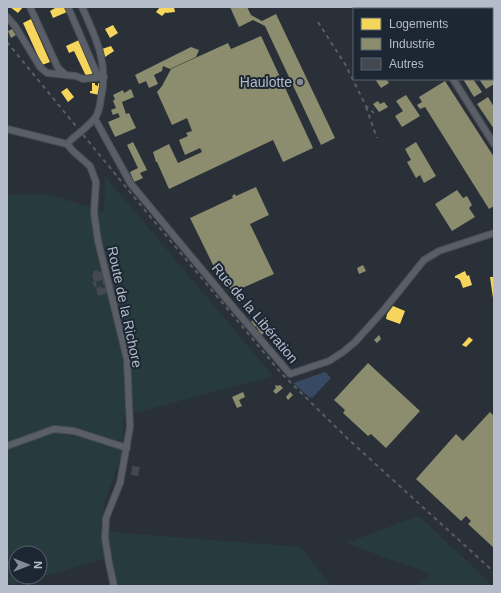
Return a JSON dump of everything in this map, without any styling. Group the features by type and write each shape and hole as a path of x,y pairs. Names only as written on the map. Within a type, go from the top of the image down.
{"street":[{"path":"30,7 58,68 66,75"},
{"path":"68,7 97,74 103,77"},
{"path":"7,129 67,144 95,119 100,106 103,62 82,7"},
{"path":"7,17 15,26 43,70 51,74 76,76 83,79 103,77"},
{"path":"454,80 494,144"},
{"name":"Rue de la Libération","path":"95,119 131,184 290,374 329,361 355,342 383,311 414,271 431,255 494,233"},
{"name":"Route de la Richore","path":"67,144 90,166 96,182 94,213 98,241 127,359 130,427 120,483 106,518 105,538 114,586"},
{"path":"7,446 54,429 74,431 127,448"}],"green space":[{"path":"105,176 273,376 124,416 121,458 105,501 100,531 301,547 331,586 118,586 111,557 48,575 48,545 8,545 8,585 11,585 7,586 7,195 52,195 104,212"},
{"path":"419,516 493,586 416,586 431,574 346,543"}],"water":[{"path":"325,372 331,378 312,398 310,398 293,383"}],"building: Logements":[{"path":"10,7 23,7 18,13"},
{"path":"55,7 64,7 67,12 53,18 50,11"},
{"path":"160,7 174,7 175,12 166,12 162,16 156,12"},
{"path":"361,7 376,7 376,8"},
{"path":"452,7 470,8 452,8"},
{"path":"31,19 50,62 42,65 23,23"},
{"path":"113,25 118,33 110,38 105,29"},
{"path":"79,40 94,73 86,76 74,51 69,53 66,46"},
{"path":"111,46 114,51 105,57 102,49"},
{"path":"92,83 95,83 95,85 98,86 98,83 100,84 99,95 90,93 90,91 92,91"},
{"path":"67,88 74,97 68,102 61,92"},
{"path":"465,271 467,276 469,275 472,285 463,288 460,280 455,278 455,276"},
{"path":"490,277 494,277 494,298 493,298"},
{"path":"393,306 405,311 400,324 386,319 387,314"},
{"path":"469,337 473,340 466,347 462,345"}],"building: Industrie":[{"name":"Haulotte","path":"230,7 247,7 251,15 262,21 276,14 335,138 321,145 265,26 253,20 239,27"},
{"path":"12,29 16,35 11,38 8,31"},
{"path":"261,36 313,148 283,162 273,140 169,189 156,162 153,152 169,144 178,163 202,152 200,148 185,155 179,140 188,136 186,133 192,131 187,118 172,125 157,92 171,69 228,43 231,49"},
{"path":"493,43 494,84 486,89 480,80 493,80"},
{"path":"191,47 199,50 196,57 170,69 163,66 162,71 154,75 158,84 149,88 146,81 139,84 135,75"},
{"path":"376,80 387,80 389,83 381,88"},
{"path":"464,80 474,80 482,92 474,97"},
{"path":"445,81 494,157 494,206 489,209 425,107 420,109 417,105 422,102 419,97"},
{"path":"131,89 134,97 122,102 126,114 129,113 136,128 115,137 108,122 120,117 118,113 113,115 111,110 116,108 113,101 115,99 113,95 123,90 124,93"},
{"path":"406,95 420,116 402,127 395,116 403,111 396,101"},
{"path":"488,97 494,107 494,129 477,104"},
{"path":"378,101 380,104 384,102 388,107 379,112 373,104"},
{"path":"133,142 147,170 140,173 143,178 134,182 130,172 138,168 127,145"},
{"path":"416,142 436,176 424,183 420,175 416,178 407,162 411,160 405,149"},
{"path":"256,187 269,215 250,224 274,274 233,292 216,271 190,218 233,198 232,196 235,194 236,196"},
{"path":"457,190 463,198 467,196 472,205 469,208 475,217 452,231 435,204"},
{"path":"363,265 366,271 359,274 357,268"},
{"path":"256,318 264,333 261,335 251,321"},
{"path":"379,335 381,339 377,343 374,340"},
{"path":"368,363 420,411 386,448 371,434 368,436 343,413 345,410 334,400"},
{"path":"276,385 280,385 283,388 276,394 273,391 276,388"},
{"path":"243,392 245,397 239,400 242,406 237,408 232,397"},
{"path":"290,392 293,395 288,400 286,397"},
{"path":"490,412 494,416 494,548 468,524 471,521 466,516 461,521 416,479 456,434 463,441"}],"building: Autres":[{"path":"98,270 98,272 102,271 105,285 103,285 102,280 96,282 97,286 94,287 92,282 94,282 92,274 94,273 93,271"},
{"path":"101,286 102,288 106,287 107,293 98,296 96,288"},
{"path":"132,466 140,467 138,476 131,475"}],"railway":[{"path":"318,22 345,64 366,106 374,113"},
{"path":"7,42 281,373 348,439 494,572"},
{"path":"366,107 377,138"}],"place":[{"name":"Haulotte","path":"300,82"}]}
